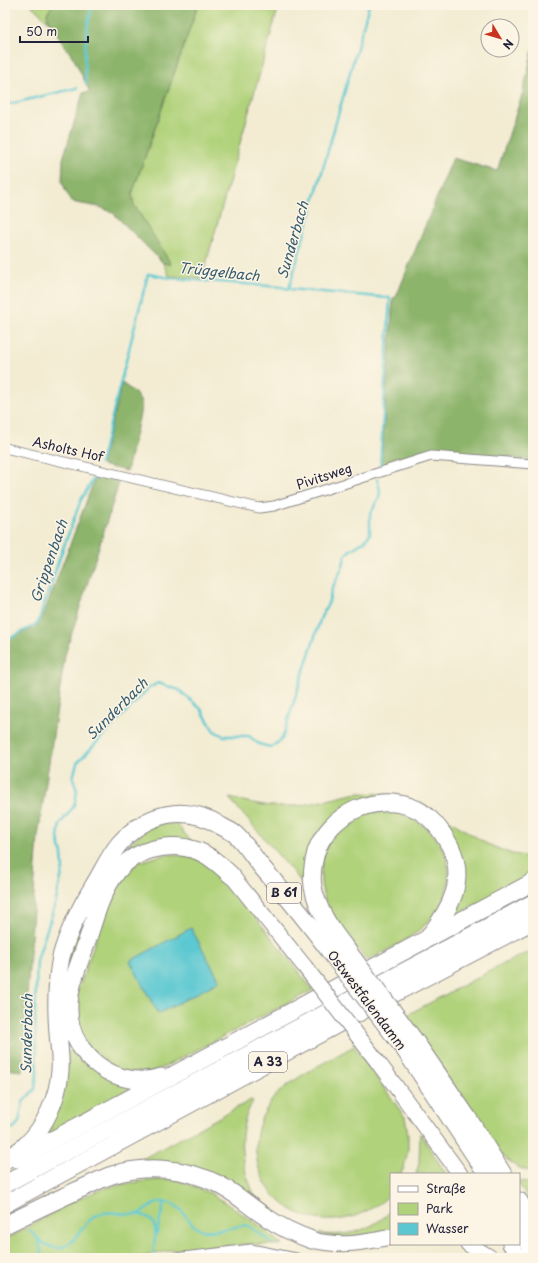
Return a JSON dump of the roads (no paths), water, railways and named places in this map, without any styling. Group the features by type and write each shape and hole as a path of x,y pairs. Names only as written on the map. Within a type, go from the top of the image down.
{"highway":[{"path":"426,939 448,909 453,899 457,883 456,864 452,850 440,828 415,809 400,804 372,804 348,813 335,822 324,835 313,862 312,875 313,887 319,906 338,949 409,1044 468,1118 502,1173"},
{"name":"Ostwestfalendamm","path":"5,1160 26,1145 40,1128 51,1107 58,1088 60,1071 56,1018 57,987 61,958 69,931 83,904 118,845 130,832 145,822 168,814 187,814 204,818 216,823 234,834 275,882 338,949"},
{"path":"189,1066 154,1079 142,1081 126,1079 114,1075 82,1051 70,1025 69,994 101,899 115,874 123,865 136,856 157,848 185,847 198,851 220,865 232,876 306,967 459,1173"},
{"path":"5,1165 533,882"},
{"name":"A 33","path":"5,1184 533,903"},
{"name":"A 33","path":"5,1204 388,996 533,921"},
{"name":"Ostwestfalendamm","path":"409,1044 486,1173"},
{"path":"5,1225 55,1200 112,1175 138,1169 157,1168 173,1170 219,1184 287,1231 312,1240 338,1244 354,1244 390,1237"},
{"path":"520,1203 533,1225"},
{"path":"520,1229 533,1250"},
{"path":"470,1245 491,1258"},
{"path":"511,1245 520,1258"}],"street":[{"name":"Asholts Hof","path":"5,448 125,476"},
{"name":"Pivitsweg","path":"125,476 259,508 266,508 431,456 533,464"},
{"path":"174,1258 251,1249 296,1258"}],"water":[{"path":"191,928 220,981 158,1014 130,961"}],"waterway":[{"name":"Trüggelbach","path":"86,84 85,44 93,5"},
{"name":"Sunderbach","path":"289,289 369,5"},
{"name":"Trüggelbach","path":"5,105 77,88"},
{"name":"Trüggelbach","path":"100,464 148,274 170,278 390,298 380,466"},
{"name":"Grippenbach","path":"5,641 38,623 81,500 97,473"},
{"name":"Sunderbach","path":"5,1129 14,1128 19,1122 23,1102 35,1089 37,1074 35,1014 37,960 55,905 63,869 62,854 58,838 60,824 74,806 77,791 73,778 77,763 149,688 158,683 179,690 201,709 214,731 224,736 249,736 259,744 272,747 282,739 321,617 328,604 332,589 343,566 345,556 349,551 365,541 370,534 370,515 379,497 380,490 377,479"},
{"path":"138,1214 158,1202 163,1202 179,1208 191,1223 199,1229 209,1231 245,1225 249,1226 272,1243"},
{"path":"157,1233 164,1202"},
{"name":"Sunderbach","path":"30,1230 42,1242 54,1248 58,1248 70,1243 88,1222 99,1214 109,1212 141,1215 147,1217 154,1225 155,1237 153,1254"},
{"name":"Sunderbach","path":"38,1239 43,1258"}]}
